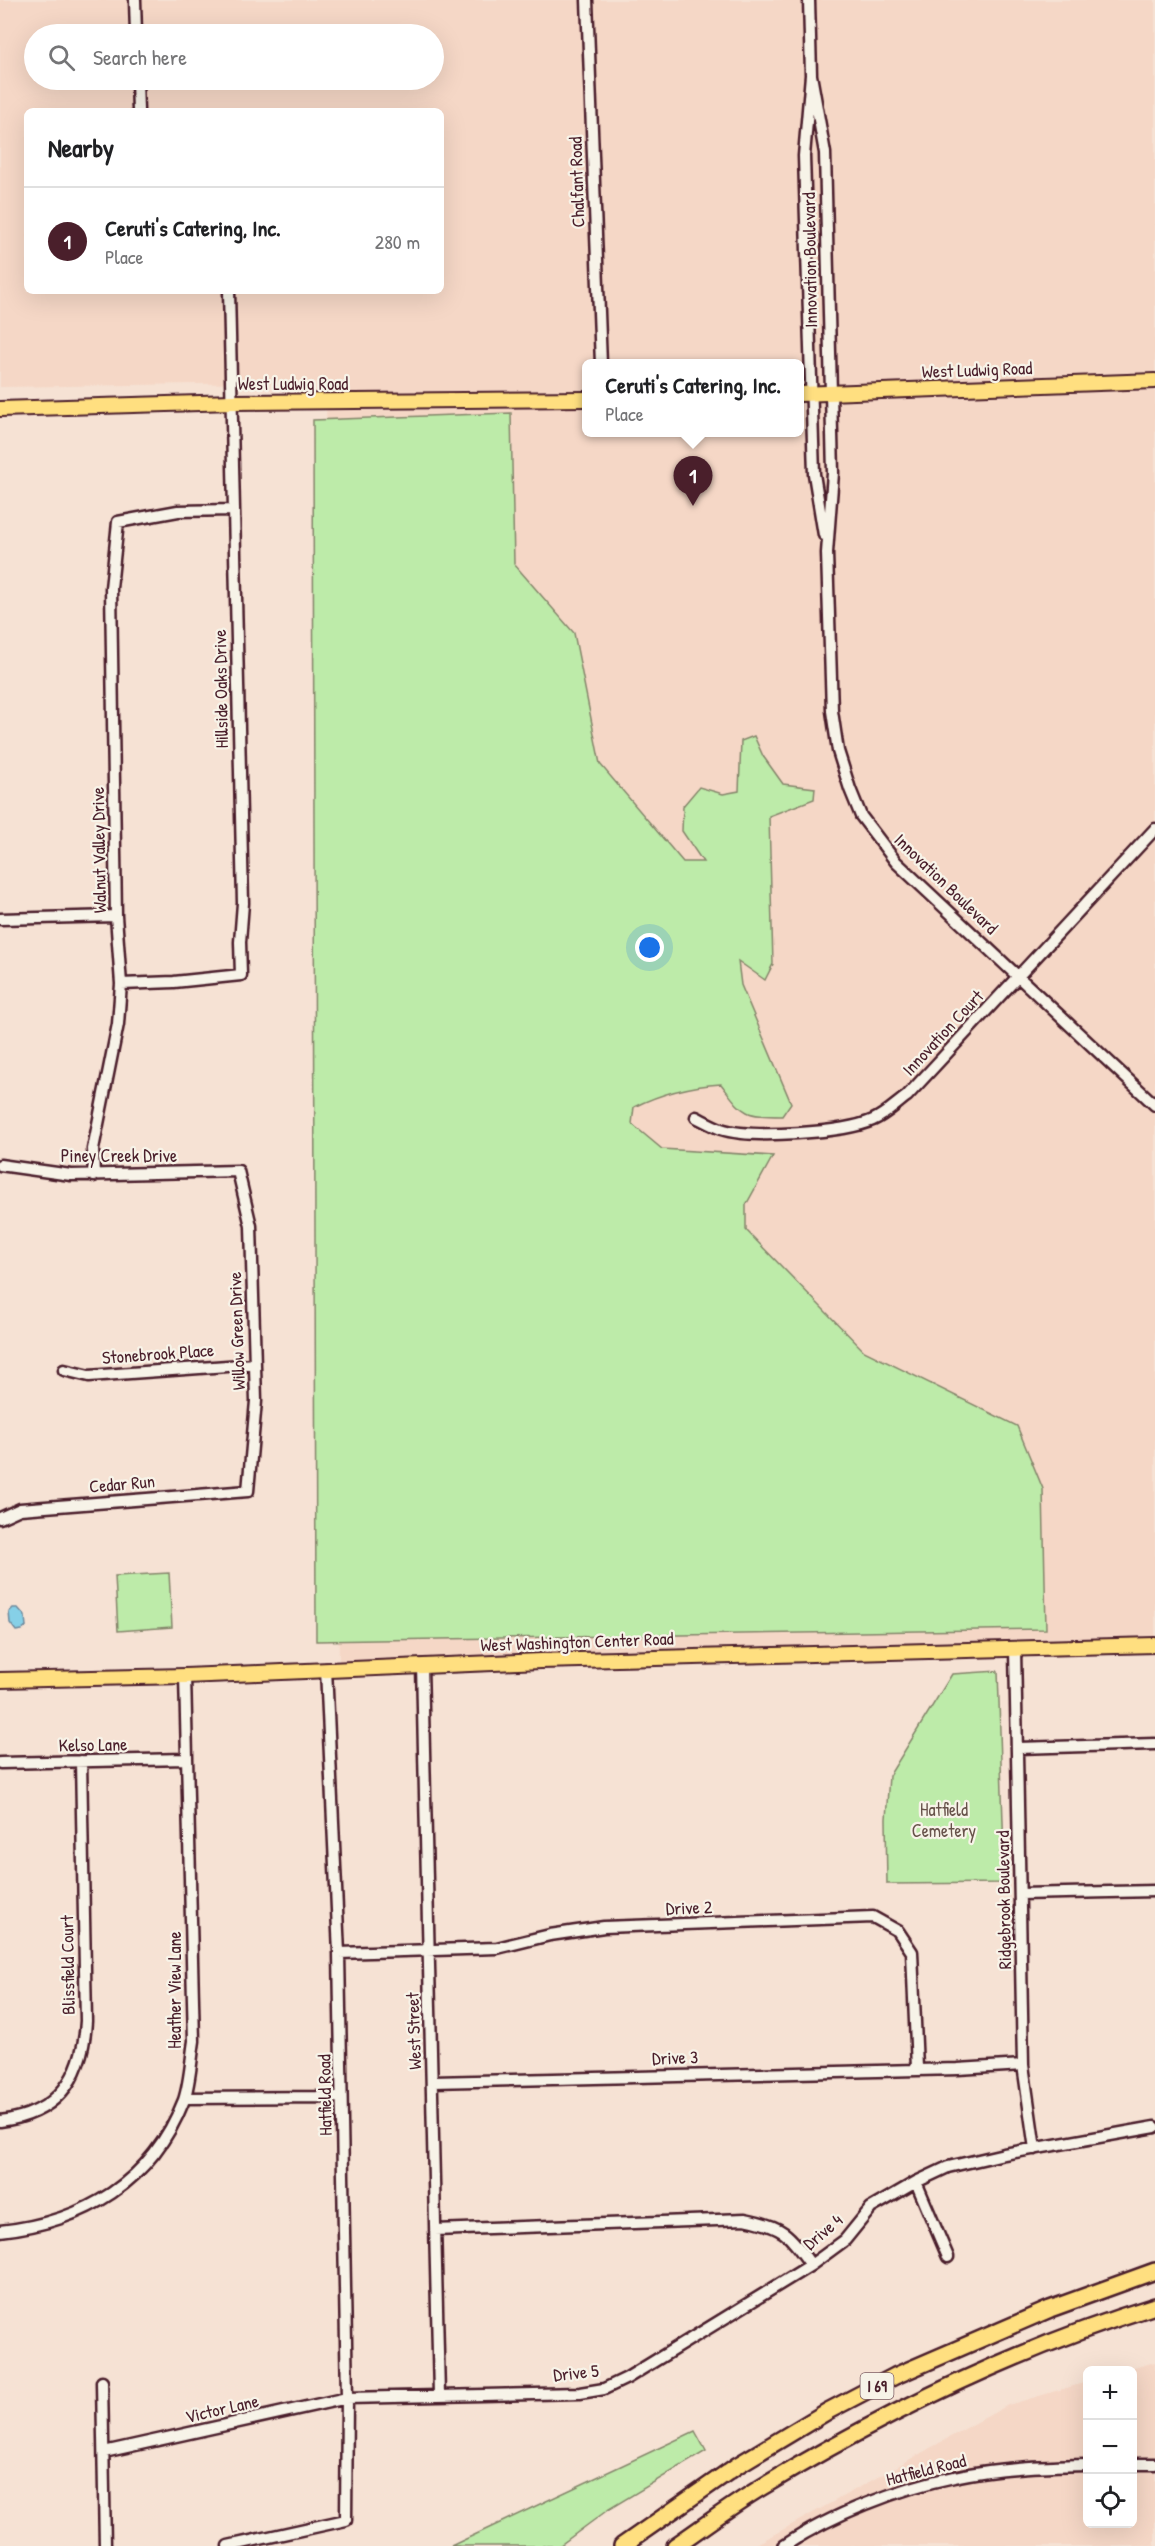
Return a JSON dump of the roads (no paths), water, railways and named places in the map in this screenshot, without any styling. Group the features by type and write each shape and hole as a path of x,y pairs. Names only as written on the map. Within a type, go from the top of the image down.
{"highway":[{"name":"I 69","path":"622,2546 738,2465 828,2411 895,2376 1050,2309 1155,2271"},
{"name":"I 69","path":"675,2546 761,2488 905,2409 981,2372 1062,2339 1155,2306"}],"main road":[{"name":"West Ludwig Road","path":"805,394 1155,381"},
{"name":"West Ludwig Road","path":"0,409 233,402 582,399"},
{"name":"West Washington Center Road","path":"0,1680 185,1676 422,1665 1155,1645"}],"street":[{"path":"135,0 136,24"},
{"name":"Chalfant Road","path":"587,0 601,359"},
{"name":"Innovation Boulevard","path":"809,0 811,75 804,156 805,394 814,474 827,553"},
{"name":"Innovation Boulevard","path":"811,75 825,153 833,473 827,553 832,711 838,751 850,789 861,816 896,862 1155,1105"},
{"path":"137,90 138,108"},
{"name":"Hillside Oaks Drive","path":"121,984 174,982 240,975 243,903 229,294"},
{"name":"Walnut Valley Drive","path":"94,1176 93,1149 118,1024 121,984 116,916 111,588 118,522 178,511 233,510"},
{"name":"Innovation Court","path":"696,1117 722,1129 749,1133 819,1132 852,1128 875,1119 907,1096 1155,829"},
{"path":"0,919 116,916"},
{"name":"Piney Creek Drive","path":"0,1165 94,1176 238,1171"},
{"name":"Willow Green Drive","path":"238,1171 251,1226 256,1401 248,1491"},
{"name":"Stonebrook Place","path":"64,1371 88,1376 255,1364"},
{"name":"Cedar Run","path":"0,1518 20,1509 248,1491"},
{"name":"Ridgebrook Boulevard","path":"1015,1649 1023,2065 1035,2149"},
{"name":"West Street","path":"422,1665 427,1950 433,2082 440,2395"},
{"name":"Hatfield Road","path":"228,2546 346,2520 347,2398 339,1953 326,1669"},
{"name":"Heather View Lane","path":"0,2231 26,2229 75,2214 111,2196 153,2157 168,2133 184,2098 194,2041 185,1676"},
{"path":"1018,1748 1155,1744"},
{"name":"Kelso Lane","path":"0,1763 186,1759"},
{"name":"Blissfield Court","path":"0,2121 41,2110 62,2093 76,2071 85,2048 81,1761"},
{"path":"1020,1894 1155,1891"},
{"name":"Drive 2","path":"339,1953 497,1948 550,1935 604,1927 873,1917 898,1931 912,1952 917,2068"},
{"name":"Drive 3","path":"433,2082 917,2068 958,2069 1023,2065"},
{"path":"184,2098 341,2097"},
{"name":"Drive 4","path":"435,2230 745,2220 769,2224 791,2237 811,2265 844,2240 871,2208 948,2167 1155,2127"},
{"path":"916,2182 948,2257"},
{"name":"Drive 5","path":"347,2398 580,2393 604,2389 627,2378 811,2265"},
{"path":"102,2382 105,2546"},
{"name":"Victor Lane","path":"104,2452 347,2398"},
{"path":"1137,2464 1155,2464"},
{"name":"Hatfield Road","path":"784,2546 803,2533 884,2498 955,2476 1040,2466 1083,2465"}],"water":[{"path":"13,1608 18,1608 25,1616 26,1627 22,1630 16,1631 10,1623 9,1612"}],"place":[{"name":"Ceruti's Catering, Inc.","path":"693,506"}],"park label":[{"name":"Hatfield Cemetery","path":"944,1820"}]}
